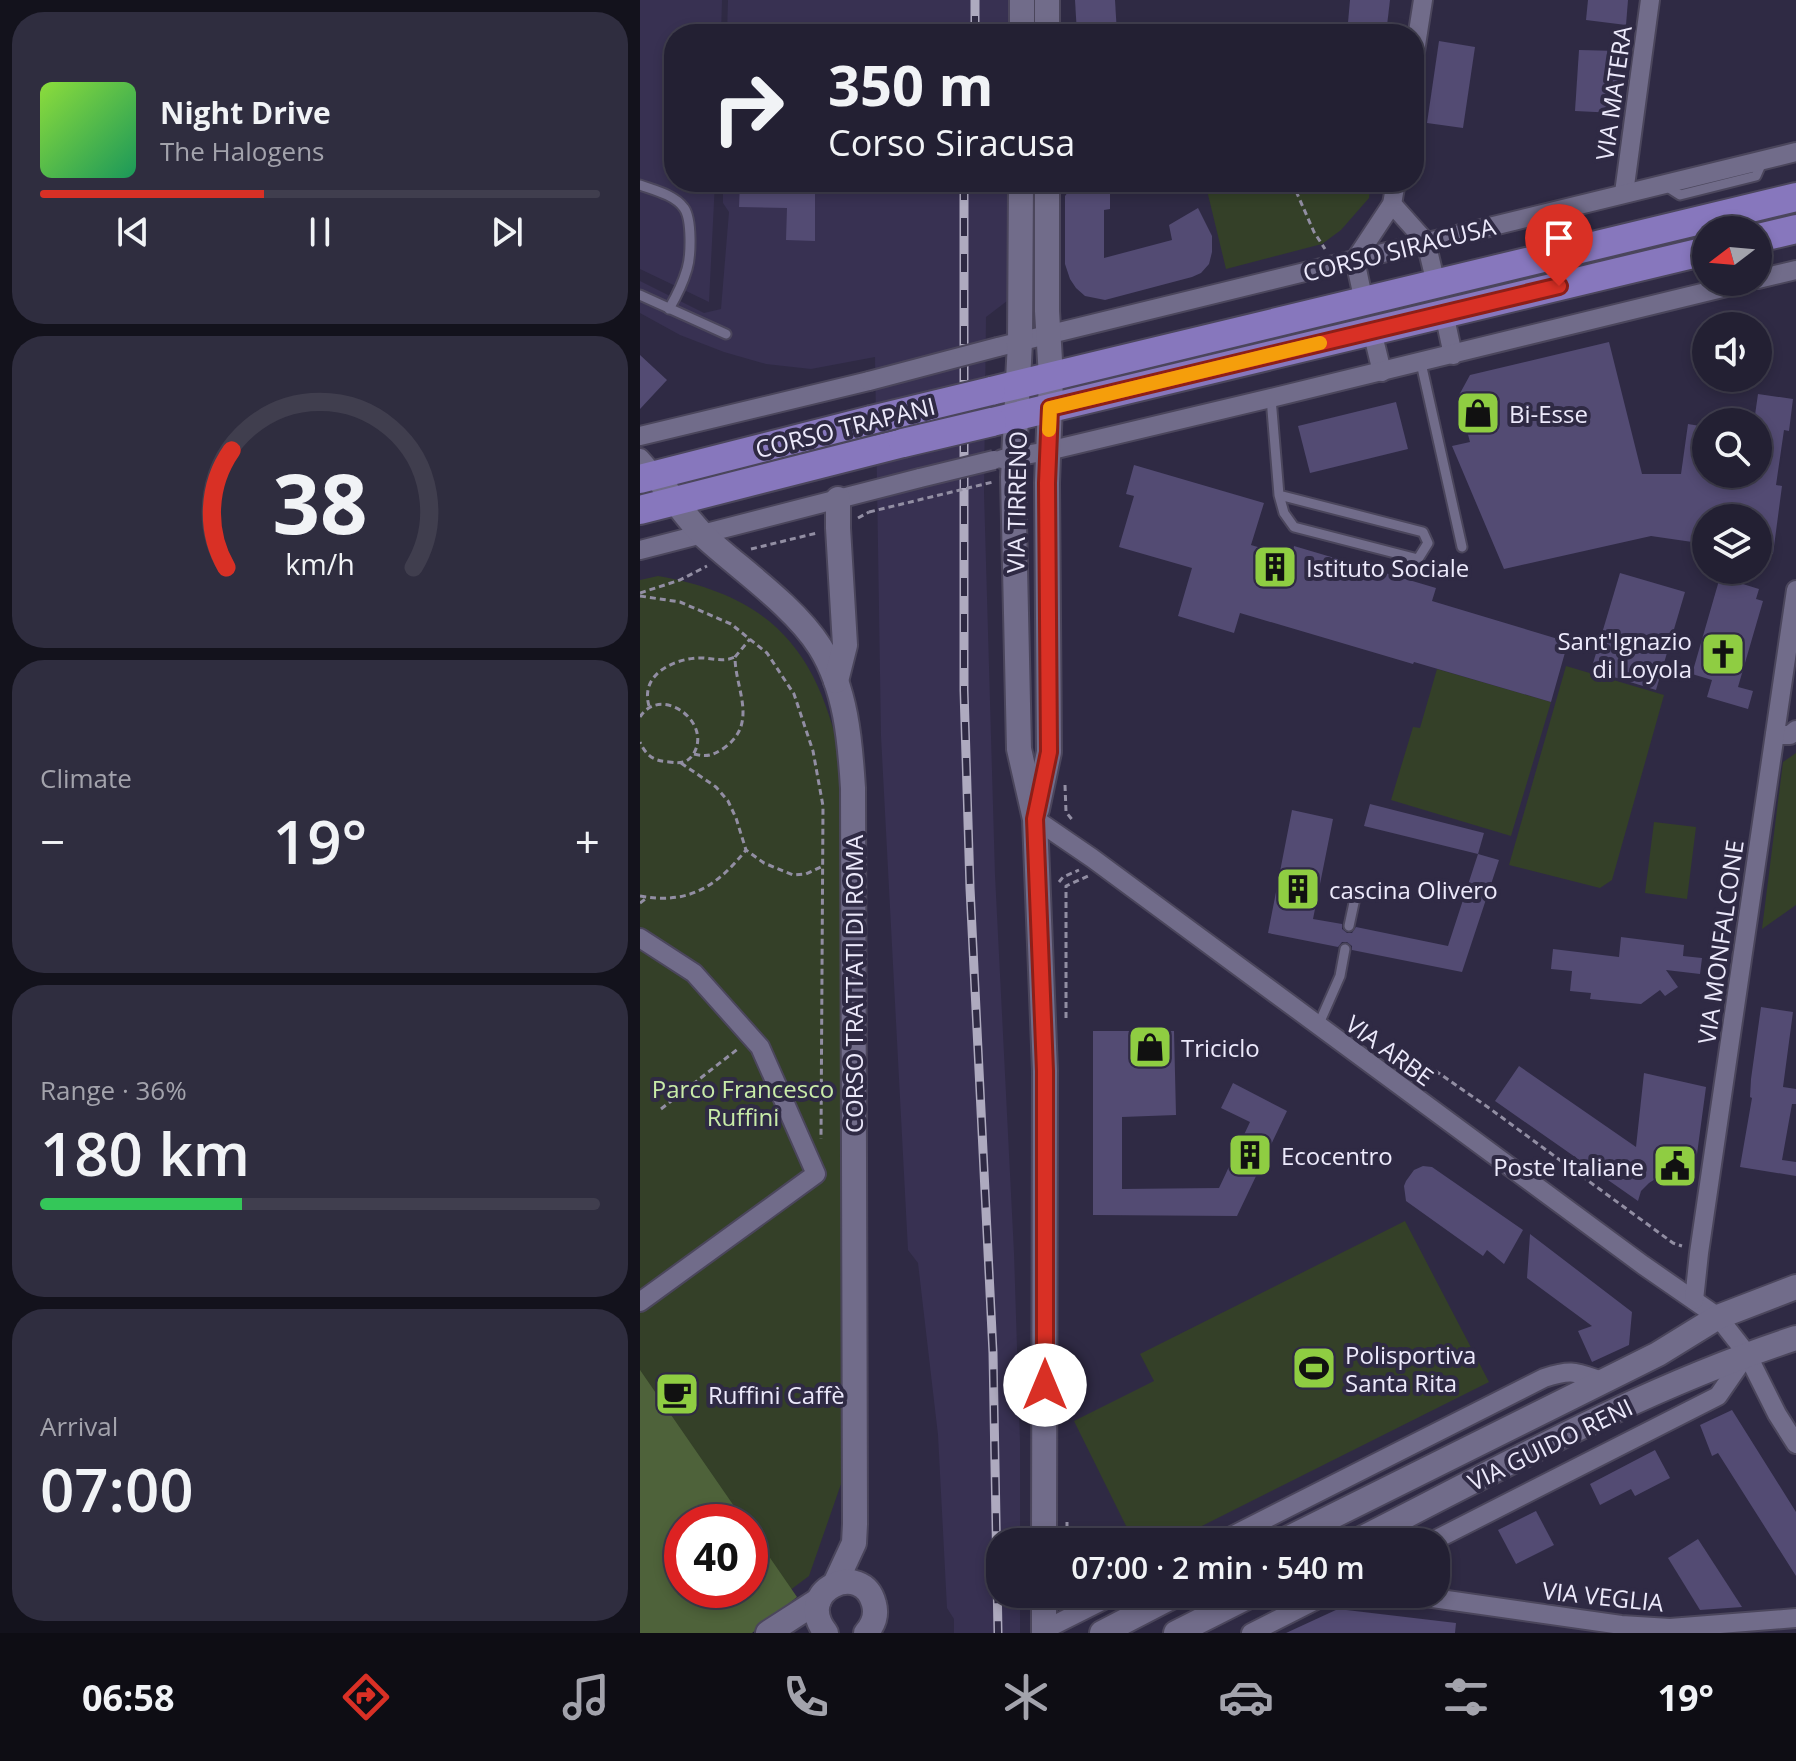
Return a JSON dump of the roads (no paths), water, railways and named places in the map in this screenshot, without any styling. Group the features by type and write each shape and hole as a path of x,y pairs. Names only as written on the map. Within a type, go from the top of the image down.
{"main road":[{"name":"CORSO SIRACUSA","path":"1051,377 1796,197"},
{"path":"1772,235 1796,229"},
{"path":"1050,408 1692,254"},
{"name":"CORSO TRAPANI","path":"645,471 1051,377"},
{"name":"CORSO TRAPANI","path":"640,510 1050,408"}],"street":[{"path":"1022,0 1022,24"},
{"path":"1047,0 1047,24"},
{"path":"1419,24 1423,0"},
{"name":"VIA MATERA","path":"1624,193 1650,0"},
{"name":"CORSO SIRACUSA","path":"1049,335 1796,152"},
{"name":"VIA TIRRENO","path":"1020,192 1009,344 1019,385 1005,419 1004,458 1013,477 1019,749 1035,819 1045,1071 1044,1528"},
{"name":"VIA TIRRENO","path":"1035,819 1049,752 1047,497 1051,377 1047,192"},
{"path":"1364,302 1355,260 1392,204 1394,192"},
{"path":"1392,204 1426,242 1436,284"},
{"path":"1772,276 1796,270"},
{"path":"640,550 1004,458 1048,451 1421,363 1692,296"},
{"path":"1444,313 1453,355"},
{"path":"1372,331 1382,372"},
{"name":"CORSO TRAPANI","path":"640,436 1049,335"},
{"name":"CORSO TRATTATI DI ROMA","path":"645,471 676,501 703,535 803,625 820,648 836,681 850,739 853,788 854,1543 827,1592"},
{"path":"836,681 845,645 838,499"},
{"name":"VIA MONFALCONE","path":"1694,1300 1796,590"},
{"path":"1775,735 1790,735 1796,730"},
{"name":"VIA ARBE","path":"1035,819 1718,1317"},
{"path":"640,938 694,973 760,1047 816,1174 640,1302"},
{"name":"VIA GUIDO RENI","path":"1309,1528 1658,1354 1718,1317 1796,1287"},
{"path":"1718,1317 1747,1354 1796,1444"},
{"name":"VIA GUIDO RENI","path":"1383,1528 1665,1388 1747,1354 1796,1338"},
{"name":"VIA GUIDO RENI","path":"1450,1532 1718,1396 1747,1354"},
{"name":"VIA GUIDO RENI","path":"1248,1528 1544,1378 1575,1372 1602,1381"},
{"path":"854,1543 868,1592"},
{"path":"771,1631 827,1592 851,1582 873,1598 875,1618 866,1633"},
{"path":"825,1632 816,1614 827,1592"},
{"name":"VIA VEGLIA","path":"1450,1600 1621,1625 1670,1628 1796,1618"},
{"path":"1044,1608 1044,1632 1089,1608"},
{"path":"1102,1633 1150,1608"},
{"path":"1176,1633 1225,1608"},
{"path":"1251,1633 1300,1608"},
{"path":"771,1631 809,1628 825,1632"}],"lane":[{"path":"640,185 665,194 678,203 684,208 689,222 687,268 669,309"},
{"path":"640,295 726,334"},
{"path":"1421,363 1462,547"},
{"path":"1271,398 1279,495 1284,513 1294,527 1418,559 1428,543 1423,532 1279,495"},
{"path":"1349,926 1355,898"},
{"path":"1318,1026 1340,976 1345,949"}],"railway":[{"path":"975,0 975,24"},
{"path":"964,192 964,690 970,888 993,1353 998,1633"}],"place":[{"name":"Bi-Esse","path":"1478,413"},
{"name":"Istituto Sociale","path":"1275,567"},
{"name":"Sant'Ignazio di Loyola","path":"1723,654"},
{"name":"cascina Olivero","path":"1298,889"},
{"name":"Triciclo","path":"1150,1047"},
{"name":"Ecocentro","path":"1250,1155"},
{"name":"Poste Italiane","path":"1675,1166"},
{"name":"Polisportiva Santa Rita","path":"1314,1368"},
{"name":"Ruffini Caffè","path":"677,1394"}],"park label":[{"name":"Parco Francesco Ruffini","path":"743,1102"}]}
